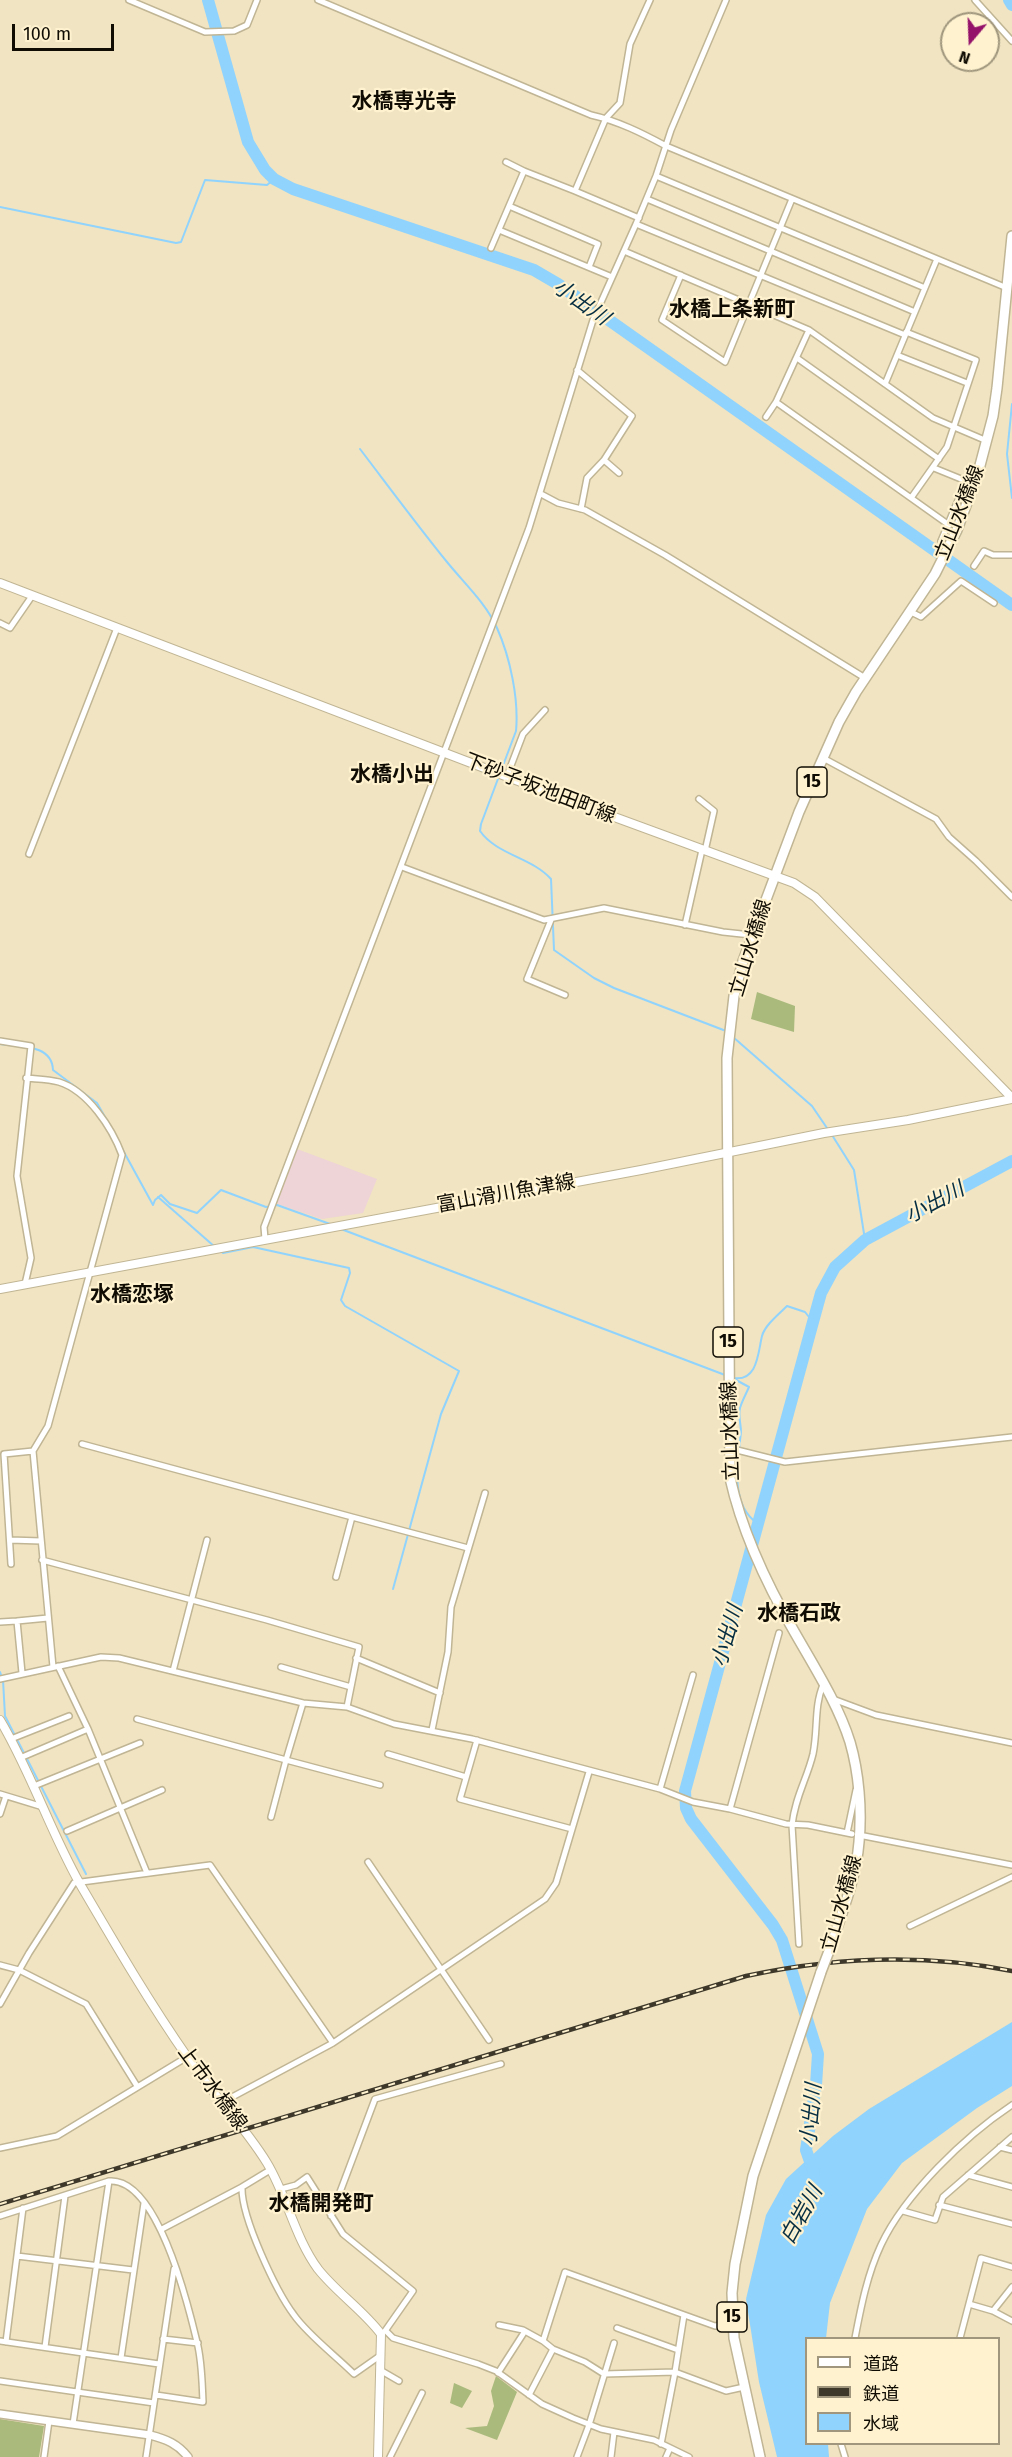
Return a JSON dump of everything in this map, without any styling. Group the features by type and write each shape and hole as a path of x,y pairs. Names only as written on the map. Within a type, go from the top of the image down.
{"main road":[{"name":"立山水橋線","path":"760,2457 744,2387 733,2323 735,2264 753,2176 851,1887 859,1843 857,1785 850,1744 831,1698 764,1572 745,1530 730,1478 727,1153 730,1024 734,996 751,935 822,758 839,722 865,678 911,612 941,562 945,544 967,503 987,441 997,388 1012,236"},
{"name":"下砂子坂池田町線","path":"0,583 704,851 794,883 815,897 1012,1099"},
{"name":"富山滑川魚津線","path":"0,1289 1012,1099"},
{"name":"上市水橋線","path":"0,1720 45,1807 79,1881 187,2057 241,2126 270,2170 317,2267 330,2283 384,2332"},
{"path":"378,2457 380,2370 384,2332"}],"street":[{"path":"129,0 205,32 234,31 247,25 257,0"},
{"path":"318,0 591,115 606,118 643,133 666,146 1007,288"},
{"path":"575,191 606,118 620,103 630,44 650,0"},
{"path":"975,0 1012,41"},
{"path":"265,1239 264,1227 402,867 541,494 593,320 638,221 675,120 724,1"},
{"path":"506,162 762,276 975,360 947,447 911,498"},
{"path":"491,248 524,171"},
{"path":"656,176 925,288"},
{"path":"681,275 662,320 725,362 792,199"},
{"path":"646,200 915,312"},
{"path":"509,206 598,244 589,267"},
{"path":"499,230 612,277"},
{"path":"624,251 809,330 933,418 987,441"},
{"path":"885,384 937,259"},
{"path":"766,417 776,402 809,330"},
{"path":"897,355 967,383"},
{"path":"797,358 939,459"},
{"path":"577,370 632,416 604,460 587,478 581,509"},
{"path":"776,402 949,525"},
{"path":"604,460 619,473"},
{"path":"933,468 966,481 949,525 945,544"},
{"path":"541,494 558,503 581,509 674,560 865,678"},
{"path":"974,566 984,551 993,555 1012,555"},
{"path":"911,612 921,617 961,581 994,603"},
{"path":"0,623 10,628 32,596"},
{"path":"29,854 117,628"},
{"path":"507,776 523,734 545,710"},
{"path":"822,758 936,819 949,837 1012,897"},
{"path":"685,925 714,811 699,799"},
{"path":"402,867 544,920 604,908 685,925 751,935"},
{"path":"550,920 527,979 565,994"},
{"path":"0,1041 31,1046 17,1176 31,1258 25,1284"},
{"path":"26,1078 60,1082 92,1104 99,1111 122,1155 48,1426 33,1451 48,1617 56,1667 88,1729 147,1874"},
{"path":"729,1448 785,1462 1012,1437"},
{"path":"82,1444 468,1548"},
{"path":"11,1564 4,1454 33,1451"},
{"path":"432,1730 448,1652 452,1607 485,1493"},
{"path":"336,1577 352,1517"},
{"path":"10,1540 41,1541"},
{"path":"173,1671 207,1540"},
{"path":"42,1560 359,1647 347,1707"},
{"path":"0,1622 48,1617"},
{"path":"17,1621 22,1673"},
{"path":"730,1809 779,1633"},
{"path":"0,1679 101,1657 119,1658 303,1703 347,1707 394,1724 477,1740 589,1772 660,1789 693,1802 792,1825 808,1825 850,1833 857,1785"},
{"path":"356,1658 440,1693"},
{"path":"281,1667 351,1687"},
{"path":"660,1789 693,1675"},
{"path":"800,1944 792,1825 794,1807 812,1757 818,1731 818,1698 823,1685"},
{"path":"831,1698 876,1715 1012,1743"},
{"path":"271,1817 303,1703"},
{"path":"11,1739 69,1716"},
{"path":"137,1719 380,1785"},
{"path":"20,1758 88,1729"},
{"path":"477,1740 460,1799 572,1829"},
{"path":"34,1786 140,1743"},
{"path":"388,1754 466,1777"},
{"path":"221,2103 333,2043 546,1899 556,1883 589,1772"},
{"path":"67,1831 162,1790"},
{"path":"0,1814 3,1795 45,1807"},
{"path":"864,1836 1012,1865"},
{"path":"368,1862 489,2040"},
{"path":"0,2004 74,1883 210,1865 333,2043"},
{"path":"910,1926 1012,1878"},
{"path":"0,1965 19,1970 87,2004 138,2086"},
{"path":"0,2148 57,2136 187,2057"},
{"path":"331,2216 375,2099 501,2064"},
{"path":"855,2337 867,2281 878,2253 903,2211 926,2180 976,2131 1011,2108"},
{"path":"903,2211 935,2220 943,2197 1012,2137"},
{"path":"1000,2147 1012,2150"},
{"path":"162,2229 270,2170"},
{"path":"969,2175 1012,2187"},
{"path":"281,2189 296,2185 307,2177 343,2234 413,2291 384,2332 393,2338 478,2364 498,2373 542,2404 589,2425 654,2440 689,2457"},
{"path":"0,2216 118,2180 128,2185 144,2202 162,2229 198,2343 203,2402 156,2394"},
{"path":"73,2424 109,2181"},
{"path":"242,2187 248,2221 275,2281 294,2316 354,2374 381,2355"},
{"path":"45,2347 65,2196"},
{"path":"121,2358 144,2202"},
{"path":"939,2205 1012,2224"},
{"path":"23,2208 3,2341 159,2364"},
{"path":"17,2256 133,2270"},
{"path":"960,2337 981,2258 1012,2267"},
{"path":"146,2457 175,2267"},
{"path":"543,2341 565,2272 715,2326 733,2323"},
{"path":"993,2311 1012,2288"},
{"path":"969,2304 993,2311 1012,2321"},
{"path":"661,2444 684,2314"},
{"path":"499,2325 525,2331 553,2349 585,2362 604,2374 675,2372 726,2391 744,2387"},
{"path":"617,2328 678,2350"},
{"path":"498,2373 525,2331"},
{"path":"163,2339 198,2343"},
{"path":"577,2457 614,2343"},
{"path":"529,2395 553,2349"},
{"path":"380,2370 399,2381"},
{"path":"0,2381 154,2403"},
{"path":"390,2457 422,2393"},
{"path":"0,2414 150,2435 167,2440 182,2449 188,2457"},
{"path":"44,2457 49,2421"},
{"path":"611,2457 614,2432"},
{"path":"666,2457 670,2448"}],"shaded area":[{"path":"297,1149 377,1179 363,1213 322,1219 277,1204"}],"green space":[{"path":"757,992 795,1006 794,1032 751,1019"},
{"path":"496,2376 517,2392 497,2440 465,2428 487,2426 494,2406 491,2391"},
{"path":"454,2383 472,2391 462,2408 450,2403"},
{"path":"0,2419 44,2426 39,2457 0,2457"}],"water":[{"name":"白岩川","path":"1012,2022 1012,2086 977,2108 902,2163 867,2209 830,2303 826,2337 805,2337 805,2445 828,2445 829,2457 777,2457 759,2382 746,2299 766,2215 786,2179 833,2136 869,2109"}],"waterway":[{"name":"小出川","path":"208,0 248,142 265,170 274,179 293,189 534,270 558,284 1012,605"},
{"path":"1009,0 1012,5"},
{"path":"0,207 176,243 181,242 205,180 267,185 274,179"},
{"path":"1012,404 1007,454 1012,498"},
{"path":"360,449 481,602 502,639 515,692 516,731 480,831 495,846 534,866 551,879 554,950 594,978 614,988 726,1031"},
{"path":"733,1037 812,1106 829,1131"},
{"path":"0,1044 34,1048 47,1055 53,1070 97,1103 109,1124"},
{"path":"832,1135 854,1170 865,1240"},
{"path":"119,1143 153,1205 161,1195 170,1204 197,1213 221,1190 266,1207 277,1205 330,1224"},
{"name":"小出川","path":"814,2173 806,2150 816,2085 818,2054 782,1940 773,1925 691,1819 686,1808 685,1791 821,1293 835,1267 865,1240 1012,1161"},
{"path":"158,1197 215,1247"},
{"path":"341,1229 725,1375"},
{"path":"219,1250 223,1253 253,1247 349,1268 350,1273 341,1300 345,1306 459,1371 441,1414 393,1589"},
{"path":"733,1378 741,1378 752,1371 766,1328 787,1306 805,1312 813,1322"},
{"path":"736,1380 749,1387 739,1411 741,1432 737,1481 742,1505 757,1523"},
{"path":"0,1672 3,1680 5,1716 86,1874"}],"railway":[{"path":"0,2204 746,1976 845,1961 879,1960 945,1962 1012,1971"}],"district":[{"name":"水橋専光寺","path":"404,102"},
{"name":"水橋上条新町","path":"732,310"},
{"name":"水橋小出","path":"392,775"},
{"name":"水橋恋塚","path":"132,1295"},
{"name":"水橋石政","path":"799,1614"},
{"name":"水橋開発町","path":"321,2204"}]}
